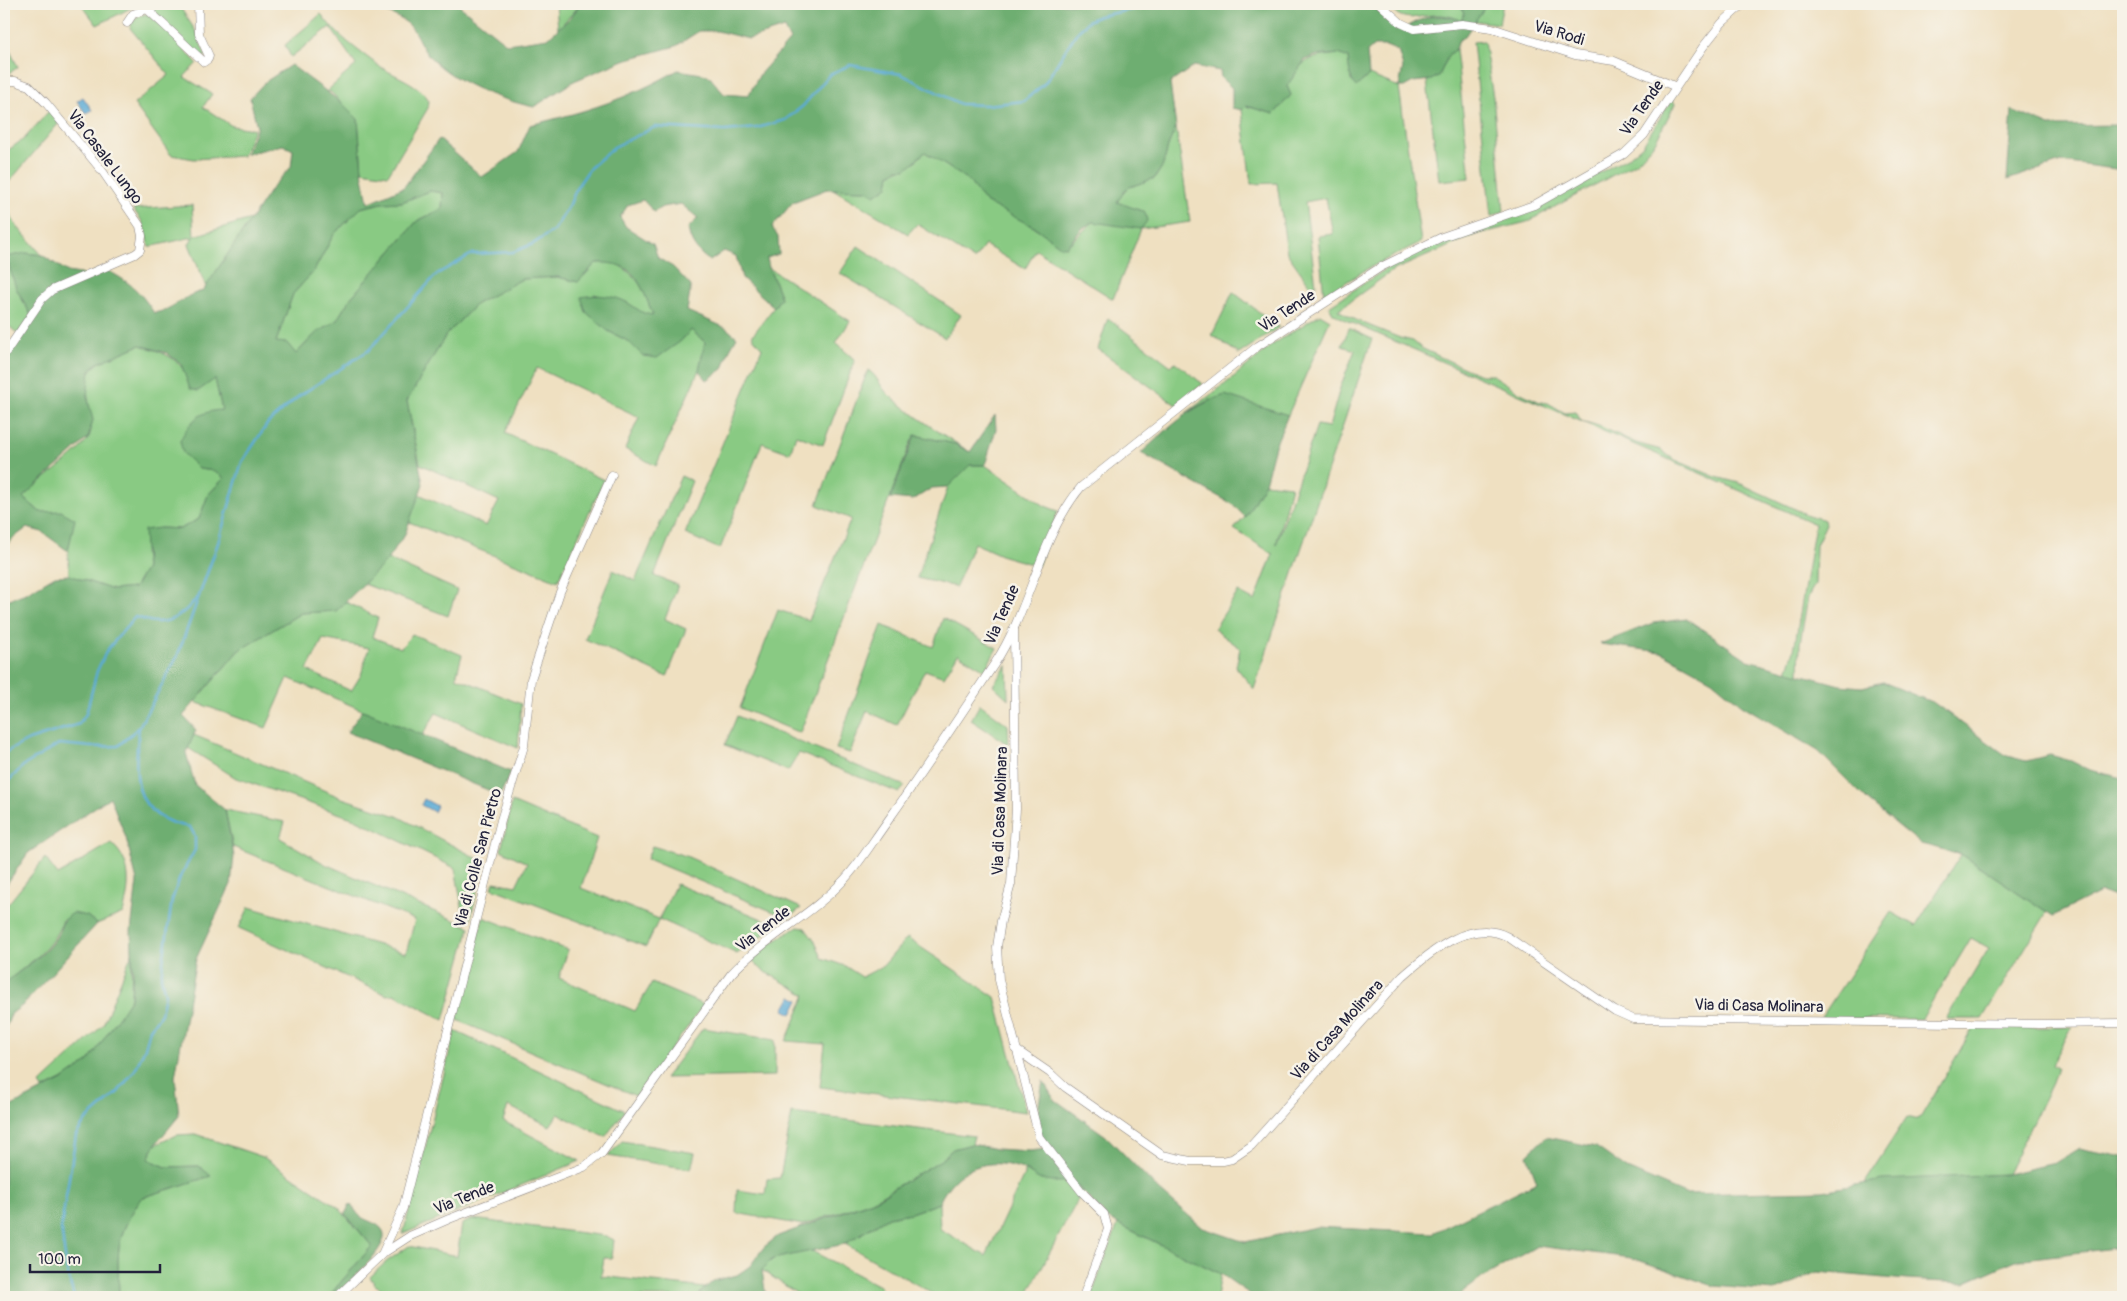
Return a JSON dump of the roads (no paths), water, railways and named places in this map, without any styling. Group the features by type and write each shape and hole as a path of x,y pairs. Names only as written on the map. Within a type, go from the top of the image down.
{"street":[{"path":"127,24 133,14 147,9 204,62 209,56 199,34 198,4"},
{"name":"Via Rodi","path":"1380,4 1401,23 1414,28 1462,24 1492,28 1575,55 1614,61 1674,86"},
{"name":"Via Tende","path":"337,1297 382,1254 430,1226 584,1167 602,1152 731,974 755,951 824,899 846,879 996,660 1014,627 1060,518 1073,497 1093,476 1258,346 1381,267 1442,237 1534,205 1616,159 1644,135 1674,86 1710,38 1743,4"},
{"name":"Via Casale Lungo","path":"4,81 15,81 28,86 46,104 103,172 140,226 142,236 140,250 135,254 52,290 42,299 4,355"},
{"name":"Via di Colle San Pietro","path":"382,1254 403,1208 501,820 524,746 528,698 537,661 560,592 612,475"},
{"name":"Via di Casa Molinara","path":"1014,627 1016,809 1011,884 1000,921 997,947 1003,1000 1015,1049 1050,1073 1065,1087 1162,1154 1190,1161 1208,1162 1232,1159 1251,1146 1403,976 1442,945 1484,930 1491,930 1508,937 1615,1011 1633,1018 2030,1024 2123,1023"},
{"path":"1015,1049 1039,1137 1082,1192 1104,1214 1107,1220 1108,1229 1083,1297"}],"water":[{"path":"83,97 92,110 86,114 77,101"},
{"path":"424,799 437,806 434,812 421,805"},
{"path":"792,996 799,1000 792,1014 784,1010"}],"waterway":[{"path":"4,786 23,766 59,744 92,747 118,746 139,727 177,657 218,543 242,462 268,423 299,396 369,350 437,274 472,254 513,252 533,244 554,230 570,204 577,187 590,168 614,147 655,127 725,131 757,128 785,120 803,106 830,74 850,65 901,74 960,104 986,105 1024,101 1045,83 1075,35 1088,21 1099,16 1160,4"},
{"path":"4,753 29,740 79,724 86,714 97,671 107,650 135,617 155,622 170,620 185,611 197,598"},
{"path":"74,1297 67,1271 61,1227 76,1135 86,1120 118,1092 135,1070 145,1048 150,1029 161,1014 165,994 161,977 172,900 180,877 195,850 195,836 190,827 170,822 156,814 146,804 140,791 136,761 139,727"}]}
